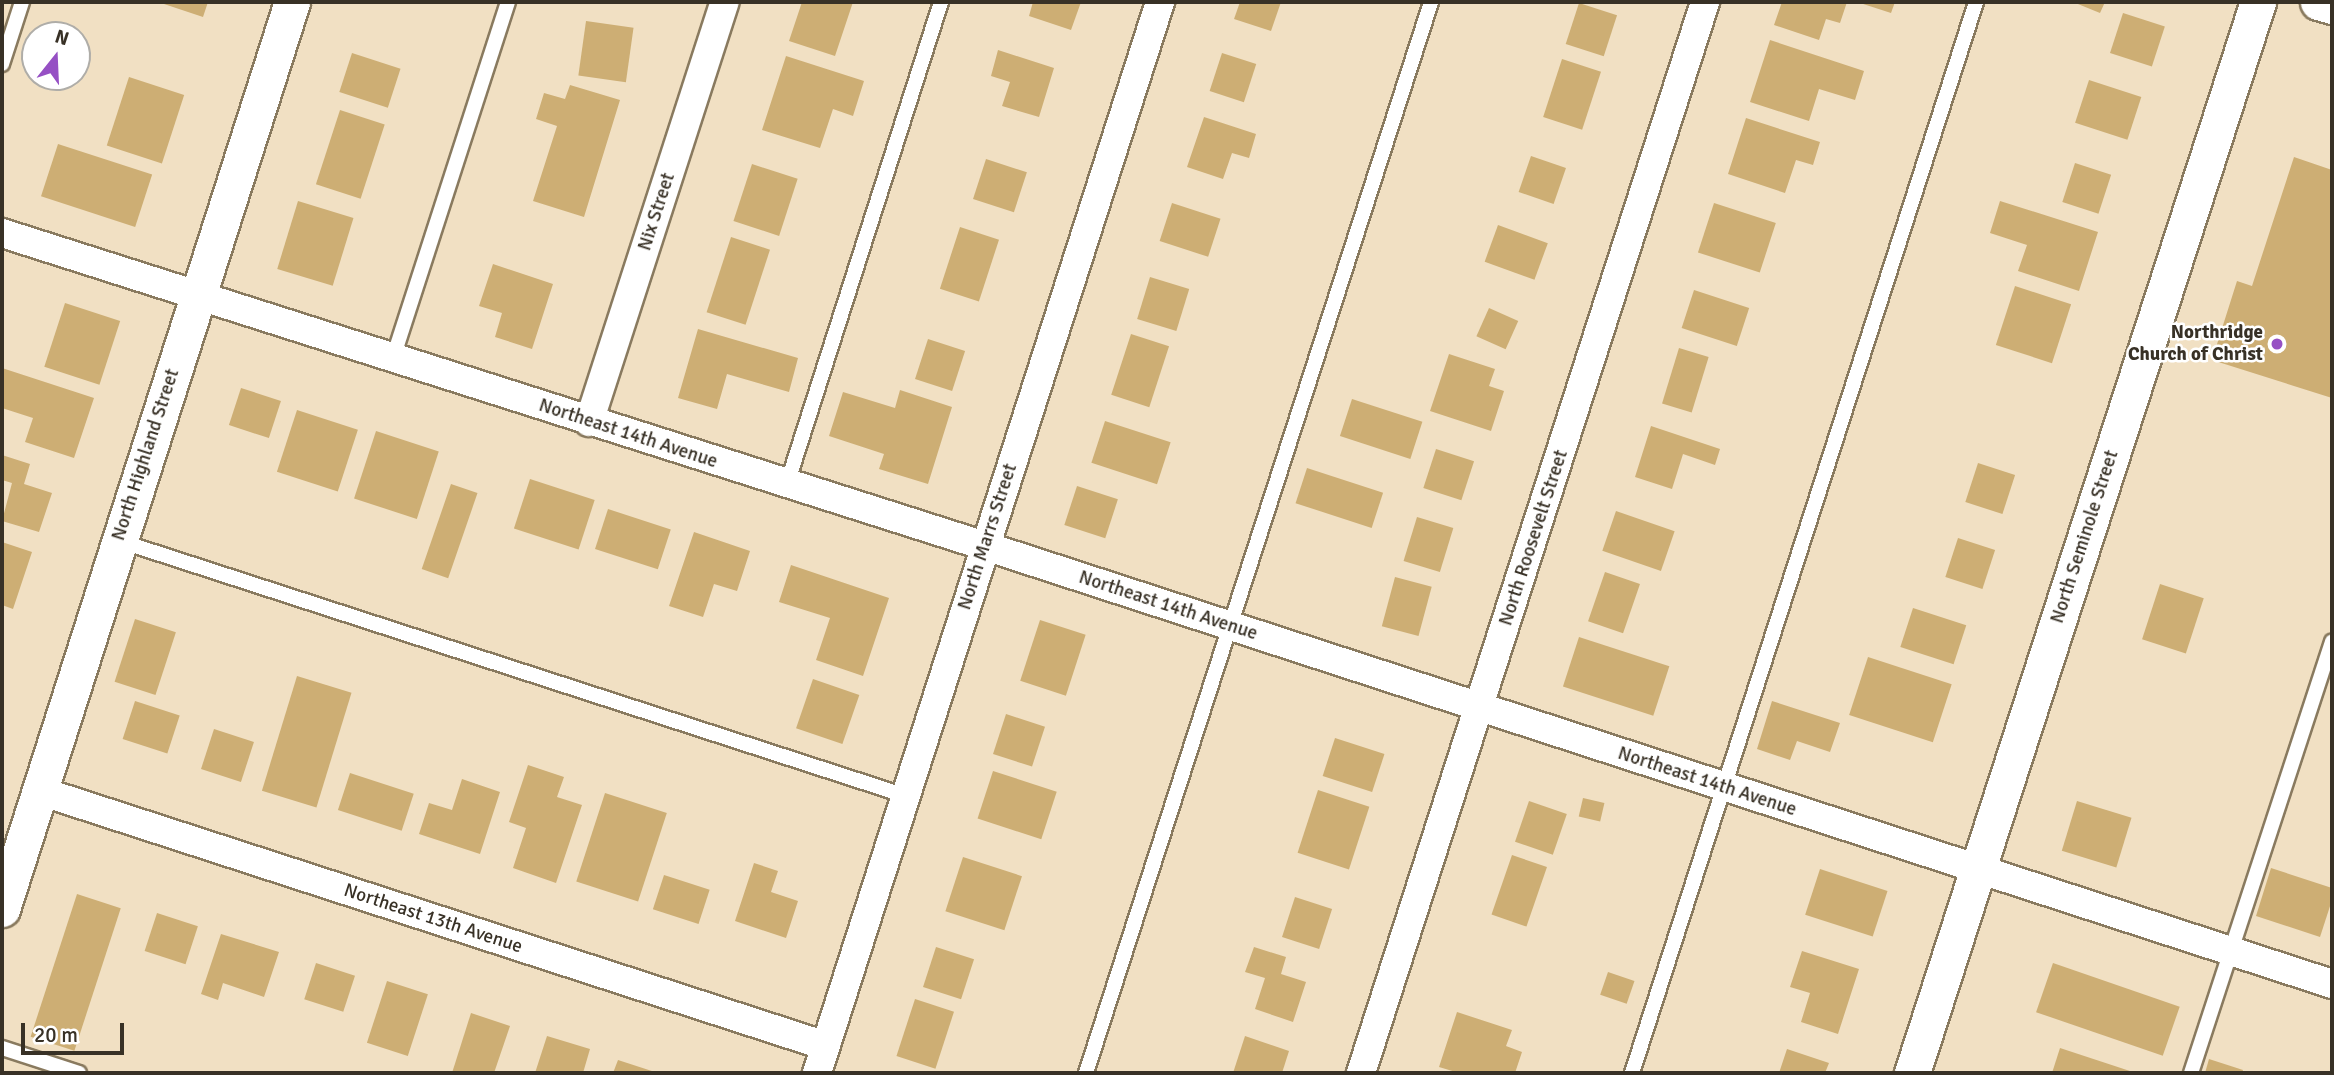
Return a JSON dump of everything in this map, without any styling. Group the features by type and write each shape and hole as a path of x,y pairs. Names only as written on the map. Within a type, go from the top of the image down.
{"street":[{"name":"North Highland Street","path":"2,909 292,2"},
{"name":"Nix Street","path":"590,422 725,2"},
{"name":"North Marrs Street","path":"817,1073 1160,2"},
{"name":"North Roosevelt Street","path":"1361,1073 1704,2"},
{"name":"North Seminole Street","path":"1912,1073 2258,2"},
{"path":"2318,2 2332,6"},
{"name":"Northeast 14th Avenue","path":"2,233 985,546 1479,709 2332,984"},
{"name":"Northeast 13th Avenue","path":"40,791 826,1046"}],"lane":[{"path":"2,64 22,2"},
{"path":"393,358 508,2"},
{"path":"787,484 941,2"},
{"path":"1086,1073 1431,2"},
{"path":"1632,1073 1976,2"},
{"path":"119,540 906,796"},
{"path":"2191,1073 2332,641"},
{"path":"2,1048 79,1073"}],"building":[{"path":"158,2 208,2 203,17"},
{"path":"802,2 853,2 835,56 789,41"},
{"path":"1033,2 1081,2 1071,30 1029,16"},
{"path":"1240,2 1281,2 1271,31 1234,19"},
{"path":"1782,2 1847,2 1840,23 1826,19 1819,40 1774,25"},
{"path":"1857,2 1895,2 1891,13"},
{"path":"2073,2 2105,2 2100,13"},
{"path":"1579,3 1617,15 1604,56 1566,44"},
{"path":"2123,13 2165,27 2152,67 2110,53"},
{"path":"586,21 634,28 626,82 578,75"},
{"path":"1770,40 1864,71 1855,100 1819,89 1809,121 1750,102"},
{"path":"998,50 1054,68 1039,117 1002,106 1010,82 991,76"},
{"path":"352,53 401,69 388,108 339,92"},
{"path":"1222,53 1256,64 1244,102 1210,91"},
{"path":"786,56 864,81 853,116 833,109 820,148 762,130"},
{"path":"1562,59 1601,72 1582,130 1543,117"},
{"path":"129,77 184,95 162,163 107,145"},
{"path":"2089,80 2141,97 2127,140 2075,123"},
{"path":"570,85 620,100 584,217 533,201 557,126 536,119 544,93 565,99"},
{"path":"340,110 385,125 361,199 316,184"},
{"path":"1204,117 1256,134 1249,158 1232,153 1223,179 1187,167"},
{"path":"1746,118 1820,142 1813,165 1796,160 1785,193 1728,174"},
{"path":"58,144 152,175 135,227 41,196"},
{"path":"1531,156 1566,168 1554,204 1519,192"},
{"path":"2294,157 2332,170 2332,398 2212,360 2237,281 2252,286"},
{"path":"986,159 1027,172 1014,212 973,199"},
{"path":"2075,163 2111,175 2098,214 2062,202"},
{"path":"752,164 798,179 779,236 733,221"},
{"path":"298,201 353,218 333,286 277,269"},
{"path":"2000,201 2098,232 2079,291 2018,271 2027,245 1990,233"},
{"path":"1172,203 1221,219 1208,257 1160,241"},
{"path":"1714,203 1776,223 1760,273 1698,252"},
{"path":"1498,225 1548,243 1534,280 1485,262"},
{"path":"960,227 999,240 979,301 940,289"},
{"path":"731,237 770,250 746,325 707,312"},
{"path":"493,264 553,284 532,349 495,337 502,313 479,306"},
{"path":"1150,277 1189,289 1176,331 1137,319"},
{"path":"2015,286 2071,304 2052,363 1996,345"},
{"path":"1694,290 1749,308 1737,346 1682,328"},
{"path":"65,303 120,321 99,385 44,367"},
{"path":"1489,308 1518,321 1506,349 1476,336"},
{"path":"698,329 798,358 789,392 727,374 717,409 678,398"},
{"path":"1131,334 1169,346 1149,407 1111,395"},
{"path":"928,339 965,351 952,391 915,379"},
{"path":"1679,348 1709,357 1692,413 1662,403"},
{"path":"1449,354 1495,369 1489,386 1504,391 1491,431 1430,411"},
{"path":"2,368 94,398 74,458 25,442 33,418 2,408"},
{"path":"241,388 281,401 269,438 229,425"},
{"path":"900,390 952,407 928,484 879,469 884,454 829,436 843,392 895,408"},
{"path":"1352,399 1422,422 1410,459 1340,436"},
{"path":"297,410 358,430 338,492 277,472"},
{"path":"1105,421 1171,442 1157,484 1091,463"},
{"path":"1651,426 1720,449 1715,465 1683,454 1672,489 1635,477"},
{"path":"376,431 439,451 417,519 354,499"},
{"path":"1436,449 1474,461 1461,500 1423,488"},
{"path":"2,455 30,464 24,484 52,493 39,532 2,521 12,483 2,480"},
{"path":"1978,463 2015,475 2002,514 1965,502"},
{"path":"1307,468 1383,493 1372,528 1296,503"},
{"path":"530,479 595,500 579,549 514,528"},
{"path":"451,484 477,493 448,578 422,569"},
{"path":"1077,486 1118,499 1105,538 1064,525"},
{"path":"608,509 671,529 658,569 595,549"},
{"path":"1616,511 1675,531 1661,571 1602,551"},
{"path":"1417,517 1453,528 1440,572 1404,561"},
{"path":"694,532 750,551 737,591 714,584 703,617 669,606"},
{"path":"1958,538 1995,550 1982,589 1945,577"},
{"path":"2,542 32,552 13,609 2,605"},
{"path":"791,565 889,598 863,676 816,660 830,618 779,602"},
{"path":"1605,572 1640,584 1623,633 1588,621"},
{"path":"1395,577 1432,587 1419,636 1382,626"},
{"path":"2160,584 2204,598 2186,653 2142,639"},
{"path":"1913,608 1966,625 1954,664 1900,647"},
{"path":"135,619 176,632 156,695 115,682"},
{"path":"1040,620 1086,635 1066,696 1020,681"},
{"path":"1579,637 1669,666 1653,716 1563,686"},
{"path":"1868,657 1952,684 1933,742 1849,715"},
{"path":"297,676 352,693 316,807 262,791"},
{"path":"813,679 859,695 842,744 796,728"},
{"path":"135,701 180,716 167,754 123,739"},
{"path":"1772,701 1840,723 1830,752 1797,741 1790,760 1757,749"},
{"path":"1006,714 1045,727 1032,767 993,754"},
{"path":"214,729 254,742 241,782 201,769"},
{"path":"1335,738 1384,754 1372,792 1323,776"},
{"path":"528,765 564,777 557,797 582,805 556,883 513,868 526,828 509,822"},
{"path":"993,771 1057,792 1041,839 978,819"},
{"path":"350,773 414,794 402,831 338,810"},
{"path":"462,779 500,792 480,854 419,834 429,803 452,810"},
{"path":"1318,790 1369,807 1349,869 1298,853"},
{"path":"605,793 667,813 638,902 576,881"},
{"path":"1583,798 1604,803 1600,821 1579,817"},
{"path":"1529,801 1567,814 1553,855 1515,842"},
{"path":"2077,801 2132,818 2116,867 2062,851"},
{"path":"1512,855 1547,867 1526,927 1491,915"},
{"path":"963,857 1022,876 1004,930 945,911"},
{"path":"754,863 778,871 771,892 798,901 786,938 735,921"},
{"path":"2271,868 2332,888 2332,900 2320,937 2256,916"},
{"path":"1820,869 1888,891 1873,937 1805,915"},
{"path":"664,875 710,890 699,924 653,909"},
{"path":"77,894 121,908 74,1051 31,1037"},
{"path":"1295,897 1332,909 1319,949 1282,937"},
{"path":"157,913 198,926 186,964 145,951"},
{"path":"221,934 279,952 264,997 223,983 218,1000 201,994"},
{"path":"936,947 974,959 961,999 923,987"},
{"path":"1254,947 1286,957 1281,974 1306,982 1293,1022 1255,1009 1265,978 1245,972"},
{"path":"1802,951 1859,969 1838,1034 1801,1022 1810,993 1790,987"},
{"path":"316,963 355,976 343,1012 304,999"},
{"path":"2053,963 2180,1007 2163,1056 2036,1012"},
{"path":"1608,972 1634,981 1627,1004 1600,995"},
{"path":"387,981 428,994 408,1056 367,1043"},
{"path":"915,999 954,1012 935,1069 896,1056"},
{"path":"1457,1012 1512,1030 1506,1046 1522,1052 1515,1073 1459,1073 1439,1067"},
{"path":"471,1013 510,1026 494,1073 452,1073"},
{"path":"547,1036 590,1049 583,1073 535,1073"},
{"path":"1245,1036 1289,1051 1282,1073 1233,1073"},
{"path":"2060,1048 2136,1073 2052,1073"},
{"path":"1787,1049 1829,1063 1825,1073 1779,1073"},
{"path":"2209,1059 2243,1070 2242,1073 2205,1073"},
{"path":"618,1060 658,1073 613,1073"}],"place":[{"name":"Northridge Church of Christ","path":"2277,344"}]}
